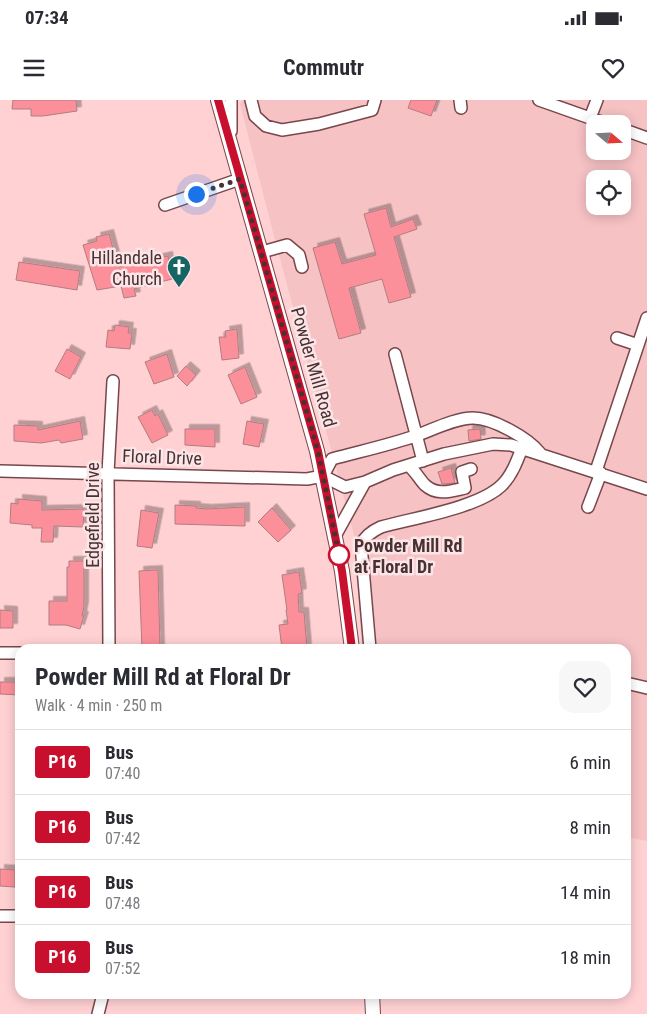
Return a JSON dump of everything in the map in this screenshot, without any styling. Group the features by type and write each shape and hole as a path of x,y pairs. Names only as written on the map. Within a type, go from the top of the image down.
{"main road":[{"name":"Powder Mill Road","path":"218,100 323,476 342,571 351,644"},
{"path":"372,999 373,1014"}],"street":[{"path":"231,100 231,148"},
{"path":"251,100 255,116 266,126 282,130 319,124 372,110 375,100"},
{"path":"539,100 586,117"},
{"path":"591,115 597,100"},
{"path":"631,132 647,138"},
{"path":"165,205 240,179"},
{"path":"262,252 287,244 299,255 302,266"},
{"path":"588,507 647,318"},
{"path":"617,338 638,346"},
{"path":"395,354 423,461"},
{"name":"Edgefield Drive","path":"109,644 108,473 112,381"},
{"path":"540,453 526,439 478,418 470,418 332,459 323,476 345,487 366,482 393,470 444,454 493,444 511,445 540,453 647,488"},
{"path":"370,644 361,545 363,539 373,530 381,527 467,505 491,494 502,485 511,473 522,448"},
{"path":"409,466 418,473 426,486 442,493 465,488 462,472 471,469"},
{"name":"Floral Drive","path":"0,471 307,479 323,476"},
{"path":"335,536 366,482"},
{"path":"0,653 15,653"},
{"path":"631,684 647,688"},
{"path":"0,916 15,916"},
{"path":"98,1014 102,999"}],"shaded area":[{"path":"242,100 647,100 647,841 631,838 631,644 362,644 354,535 275,240 240,104"}],"building":[{"path":"13,100 76,100 77,111 31,116 31,109 12,109"},
{"path":"411,100 437,100 431,116 408,108"},
{"path":"386,208 391,227 413,219 417,229 394,237 411,297 389,303 382,279 349,288 361,333 339,339 313,248 335,242 342,264 376,255 364,214"},
{"path":"109,234 118,267 168,256 172,279 134,289 136,296 124,298 121,286 97,290 83,245 97,241 96,237"},
{"path":"19,262 80,271 77,290 16,280"},
{"path":"115,325 129,327 128,333 132,333 130,349 106,347 108,330 114,331"},
{"path":"237,329 239,358 222,360 219,337 226,337 225,331"},
{"path":"67,349 81,357 70,379 55,371"},
{"path":"167,354 174,377 154,384 145,362"},
{"path":"186,366 196,375 187,386 177,376"},
{"path":"245,367 257,397 241,404 228,375"},
{"path":"152,410 155,416 158,414 168,435 152,443 138,417"},
{"path":"80,421 83,439 61,443 59,440 41,443 14,441 14,425 38,426 38,430"},
{"path":"247,421 264,424 259,447 243,444"},
{"path":"185,429 215,429 215,447 185,445"},
{"path":"480,429 481,439 469,441 468,430"},
{"path":"451,468 455,483 442,484 438,472"},
{"path":"18,499 42,501 42,510 84,509 83,527 54,526 53,542 41,542 42,528 32,528 32,525 10,523 11,503 18,504"},
{"path":"175,505 196,506 196,508 207,509 245,507 245,526 175,524"},
{"path":"272,508 291,530 278,542 258,522"},
{"path":"141,510 159,513 152,548 137,546"},
{"path":"69,561 84,561 84,606 82,616 84,616 80,629 66,625 49,625 49,601 67,601 67,567 69,567"},
{"path":"158,570 160,644 142,644 139,571"},
{"path":"299,572 302,593 298,594 299,612 304,612 307,644 281,644 279,625 288,624 282,575"},
{"path":"0,610 13,611 13,628 0,628"},
{"path":"0,682 15,682 15,695 0,694"},
{"path":"0,869 15,870 15,887 0,886"}],"bus line":[{"name":"P16","path":"218,100 318,451 342,571 352,644"}],"place":[{"name":"Hillandale Church","path":"179,288"},
{"name":"Powder Mill Rd at Floral Dr","path":"339,555"}],"route":[{"path":"196,194 240,179 318,451 339,555"}]}
